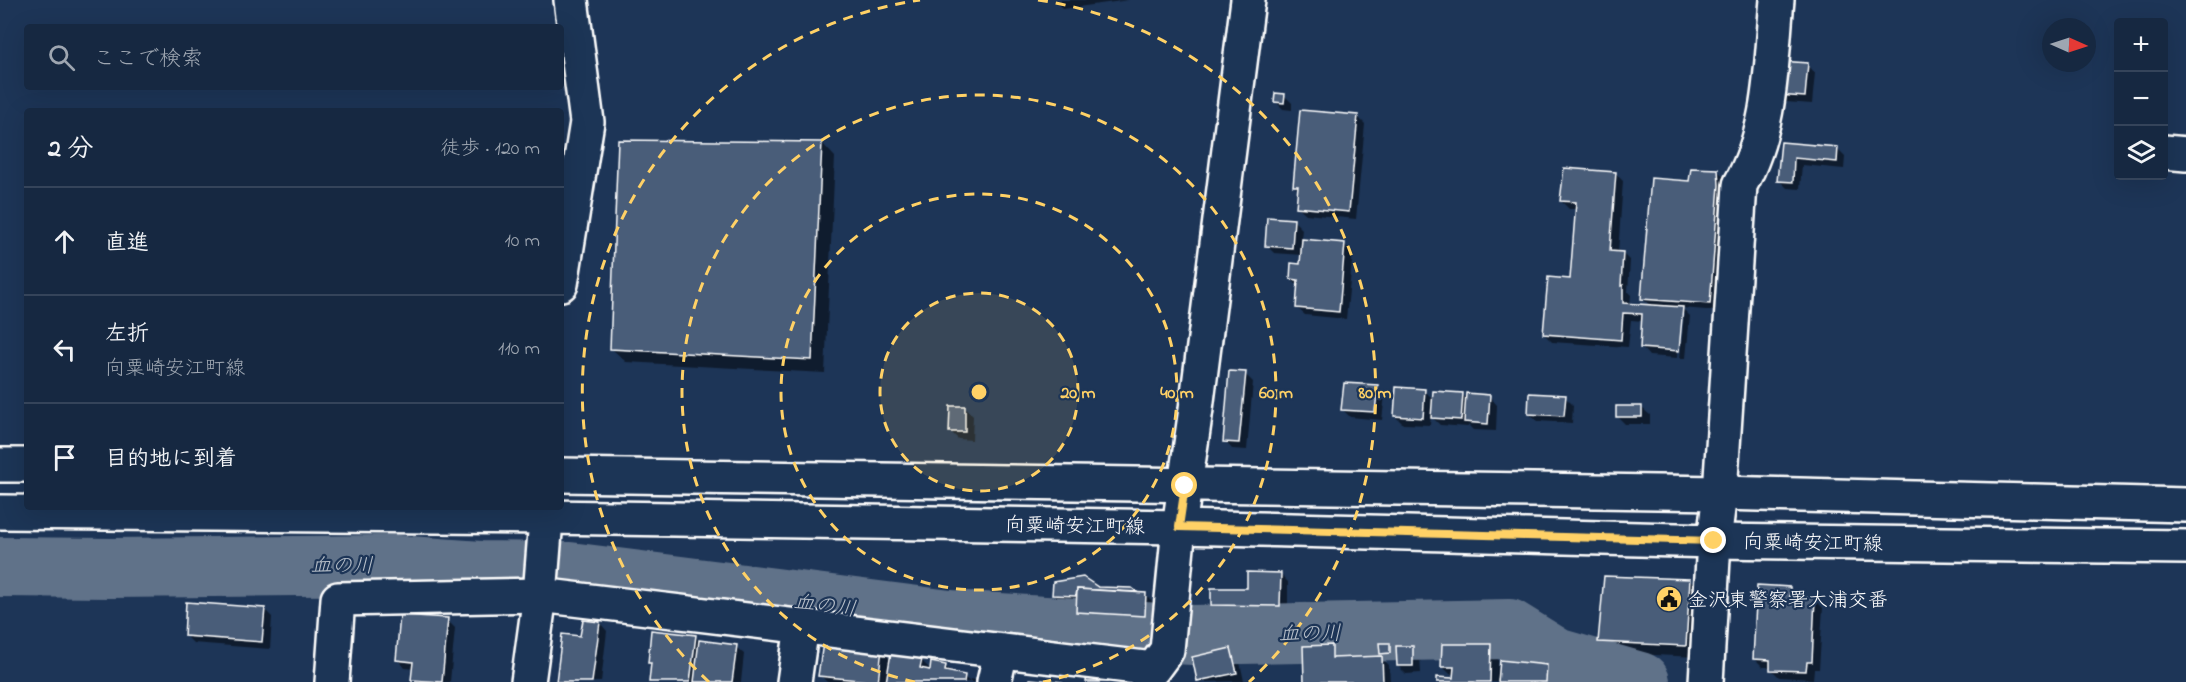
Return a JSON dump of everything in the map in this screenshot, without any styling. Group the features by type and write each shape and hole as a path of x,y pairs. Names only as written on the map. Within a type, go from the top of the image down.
{"main road":[{"path":"564,265 587,122 571,0"},
{"path":"332,682 338,599 540,594 1001,651 1157,667 1172,618 1179,527 1248,0"},
{"path":"1706,678 1740,185 1758,146 1767,107 1777,0"},
{"path":"2168,152 2186,154"},
{"path":"0,465 24,465"},
{"name":"向粟崎安江町線","path":"564,475 1720,493 2186,505"},
{"name":"向粟崎安江町線","path":"0,512 546,515 1179,527 1714,541 2186,547"},
{"path":"528,682 540,594 546,515"},
{"path":"794,682 802,626"},
{"path":"994,682 1001,651"}],"building":[{"path":"1780,61 1808,63 1805,97 1777,95"},
{"path":"1275,93 1285,94 1284,103 1274,102"},
{"path":"1300,110 1358,115 1349,212 1296,207 1298,186 1293,186"},
{"path":"618,140 822,142 812,360 610,349"},
{"path":"1781,142 1838,147 1837,162 1794,158 1793,182 1777,181"},
{"path":"1564,168 1616,172 1610,251 1623,252 1621,286 1623,285 1623,303 1683,307 1679,351 1640,348 1642,314 1623,313 1621,340 1543,334 1548,277 1570,279 1576,202 1560,201"},
{"path":"1691,168 1718,169 1719,185 1710,304 1641,299 1651,178 1689,181"},
{"path":"1267,217 1294,219 1292,248 1265,246"},
{"path":"1302,239 1345,243 1339,312 1296,308 1298,280 1290,279 1291,263 1300,264"},
{"path":"1229,371 1246,372 1239,443 1223,442"},
{"path":"1344,383 1378,385 1375,412 1341,410"},
{"path":"1396,387 1425,389 1423,418 1394,416"},
{"path":"1433,391 1463,393 1461,420 1431,418"},
{"path":"1466,393 1490,395 1488,424 1464,422"},
{"path":"1529,393 1566,395 1564,416 1528,414"},
{"path":"950,406 965,406 965,432 949,432"},
{"path":"1616,406 1642,406 1642,417 1616,417"},
{"path":"1247,572 1281,573 1280,606 1211,605 1211,588 1247,588"},
{"path":"1604,576 1690,579 1686,646 1598,642"},
{"path":"1083,577 1098,587 1132,588 1137,592 1077,589 1076,596 1052,595 1053,582"},
{"path":"1757,585 1790,587 1790,597 1815,598 1812,662 1807,662 1806,671 1770,670 1770,660 1753,659"},
{"path":"1077,589 1146,593 1145,616 1076,612"},
{"path":"186,602 265,608 262,642 184,636"},
{"path":"400,615 448,618 442,682 411,680 413,662 396,660"},
{"path":"583,620 600,622 592,682 556,682 562,634 580,636"},
{"path":"651,630 696,635 690,682 649,682"},
{"path":"699,640 737,645 732,682 694,682"},
{"path":"823,643 882,649 878,682 818,676"},
{"path":"1379,643 1390,643 1390,653 1380,654"},
{"path":"1442,644 1491,644 1490,682 1437,682 1437,677 1453,678 1454,667 1441,667"},
{"path":"1332,645 1332,658 1382,656 1383,682 1304,682 1303,646"},
{"path":"1396,646 1413,646 1413,666 1397,666"},
{"path":"1231,648 1237,673 1197,681 1192,657"},
{"path":"891,653 922,659 920,668 930,670 931,662 946,665 945,671 965,675 964,682 886,682"},
{"path":"1500,660 1547,665 1546,682 1498,682"},
{"path":"1087,674 1108,677 1108,682 1086,682"},
{"path":"1030,679 1063,682 1029,682"}],"waterway":[{"name":"血の川","path":"0,567 395,565 480,571 569,572 949,620 1193,635 1509,629 1556,658 1640,682"}],"place":[{"name":"金沢東警察署大浦交番","path":"1669,599"}],"route":[{"path":"1185,486 1179,527 1714,541"}]}
